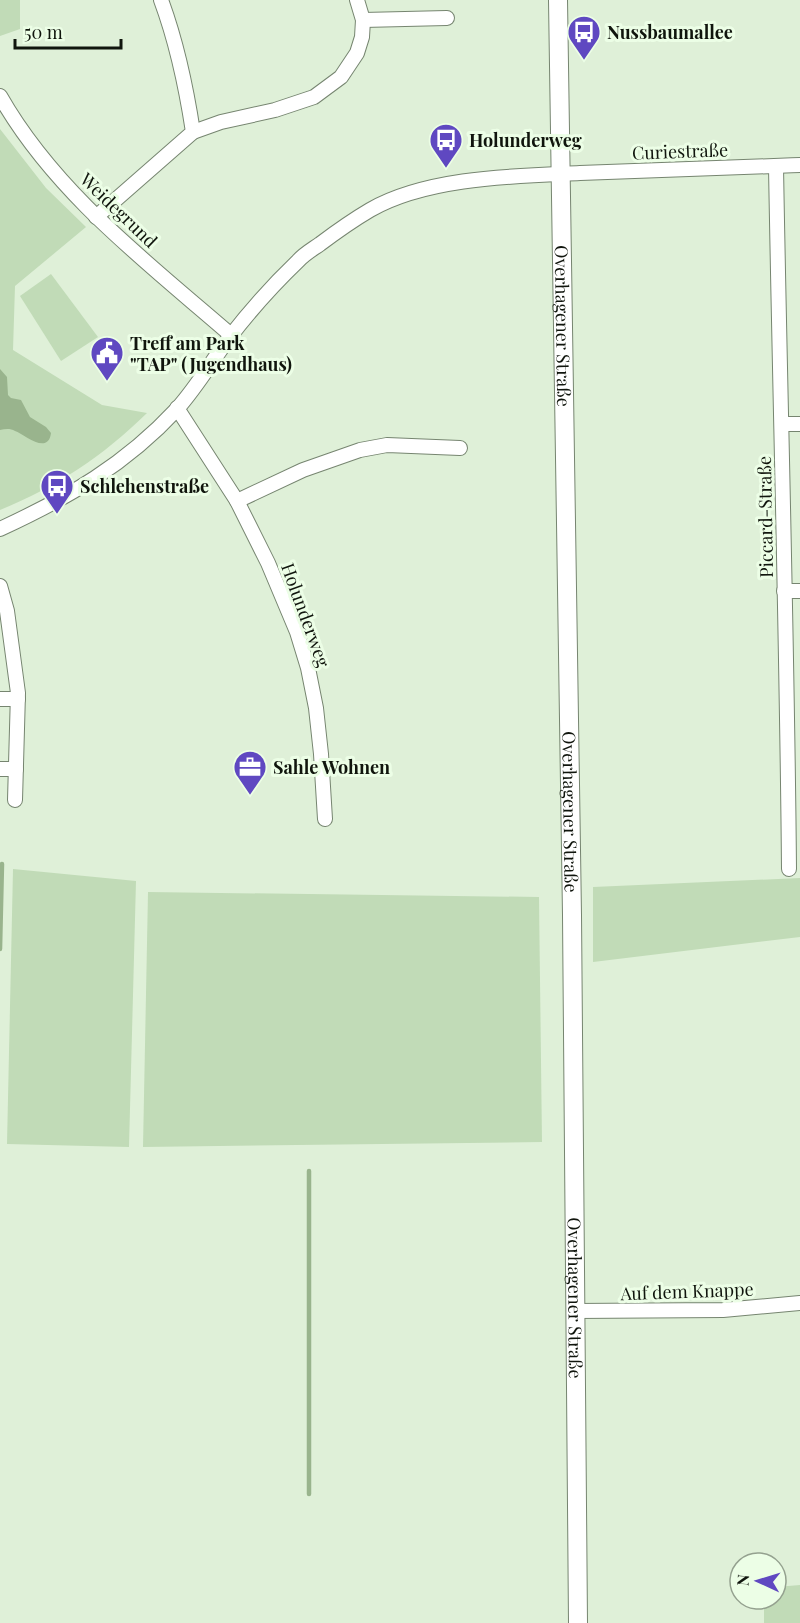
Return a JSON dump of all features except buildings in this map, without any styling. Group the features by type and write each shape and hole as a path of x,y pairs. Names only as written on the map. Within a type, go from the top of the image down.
{"main road":[{"name":"Overhagener Straße","path":"558,0 572,927 578,1623"}],"street":[{"path":"161,0 181,60 193,132"},
{"path":"96,217 193,132 275,110 314,96 341,77 357,53 362,37 363,20 357,0"},
{"path":"363,20 447,18"},
{"name":"Weidegrund","path":"0,96 33,145 62,181 96,217 231,335"},
{"name":"Curiestraße","path":"561,174 800,165"},
{"name":"Piccard-Straße","path":"776,166 784,591 794,707 789,868"},
{"path":"0,528 78,490 118,463 177,408 231,335 299,259 336,231 372,209 404,195 448,184 561,174"},
{"name":"Holunderweg","path":"177,408 237,501 268,563 297,632 308,668 316,708 325,819"},
{"path":"782,424 800,424"},
{"path":"237,501 303,470 360,450 387,445 460,448"},
{"path":"0,586 7,611 18,699 15,800"},
{"path":"784,591 800,591"},
{"path":"0,699 18,699"},
{"path":"0,769 16,769"},
{"name":"Auf dem Knappe","path":"575,1311 723,1310 800,1303"}],"shaded area":[{"path":"0,0 20,0 20,29 0,36"},
{"path":"0,129 46,188 86,227 15,286 13,350 102,405 147,413 96,457 78,469 41,491 0,510"},
{"path":"51,274 98,337 61,361 20,296"},
{"path":"0,369 7,377 8,395 21,400 30,417 51,433 49,440 45,443 35,442 11,429 0,430"},
{"path":"13,869 136,881 129,1147 7,1144"},
{"path":"800,878 800,937 593,962 593,887"},
{"path":"148,892 539,897 542,1142 143,1147"},
{"path":"800,1585 800,1623 764,1623 764,1611 788,1611 788,1586"}],"waterway":[{"path":"0,949 2,864"},
{"path":"309,1171 309,1494"}],"place":[{"name":"Nussbaumallee","path":"584,61"},
{"name":"Holunderweg","path":"446,169"},
{"name":"Treff am Park \"TAP\" (Jugendhaus)","path":"107,382"},
{"name":"Schlehenstraße","path":"57,515"},
{"name":"Sahle Wohnen","path":"250,796"}]}
